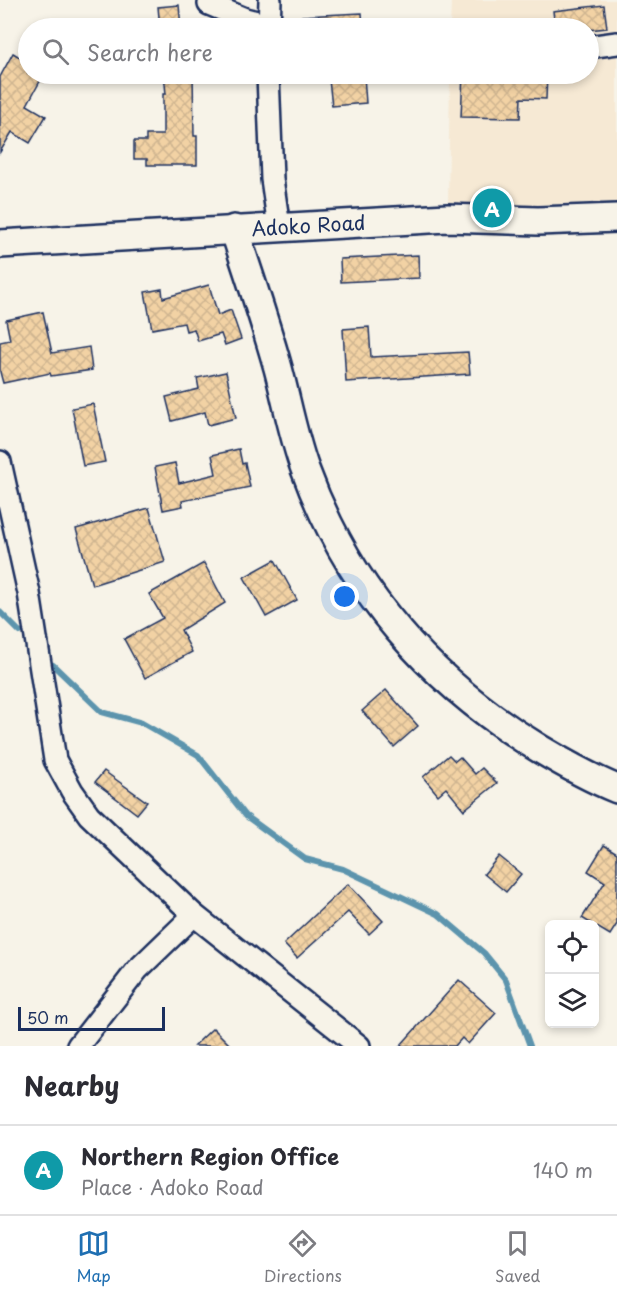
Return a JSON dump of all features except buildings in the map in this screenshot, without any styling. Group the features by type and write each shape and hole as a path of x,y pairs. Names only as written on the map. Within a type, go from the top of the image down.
{"street":[{"path":"269,18 270,0"},
{"path":"209,4 243,18"},
{"path":"599,45 617,43"},
{"path":"268,84 272,179 279,227"},
{"name":"Adoko Road","path":"0,244 447,218 538,221 617,218"},
{"path":"234,229 278,368 305,468 318,502 368,591 409,644 464,696 520,737 586,775 617,789"},
{"path":"0,462 29,593 55,760 72,791 89,815 194,915 359,1046"},
{"path":"78,1046 137,970 194,915"}],"shaded area":[{"path":"451,0 617,0 617,203 448,207 450,84 599,84 599,18 450,18"}],"waterway":[{"path":"0,612 20,632"},
{"path":"53,665 102,712 142,723 198,755 246,816 305,859 343,869 438,914 484,953 506,980 530,1046"}],"place":[{"name":"Northern Region Office","path":"492,208"}]}
